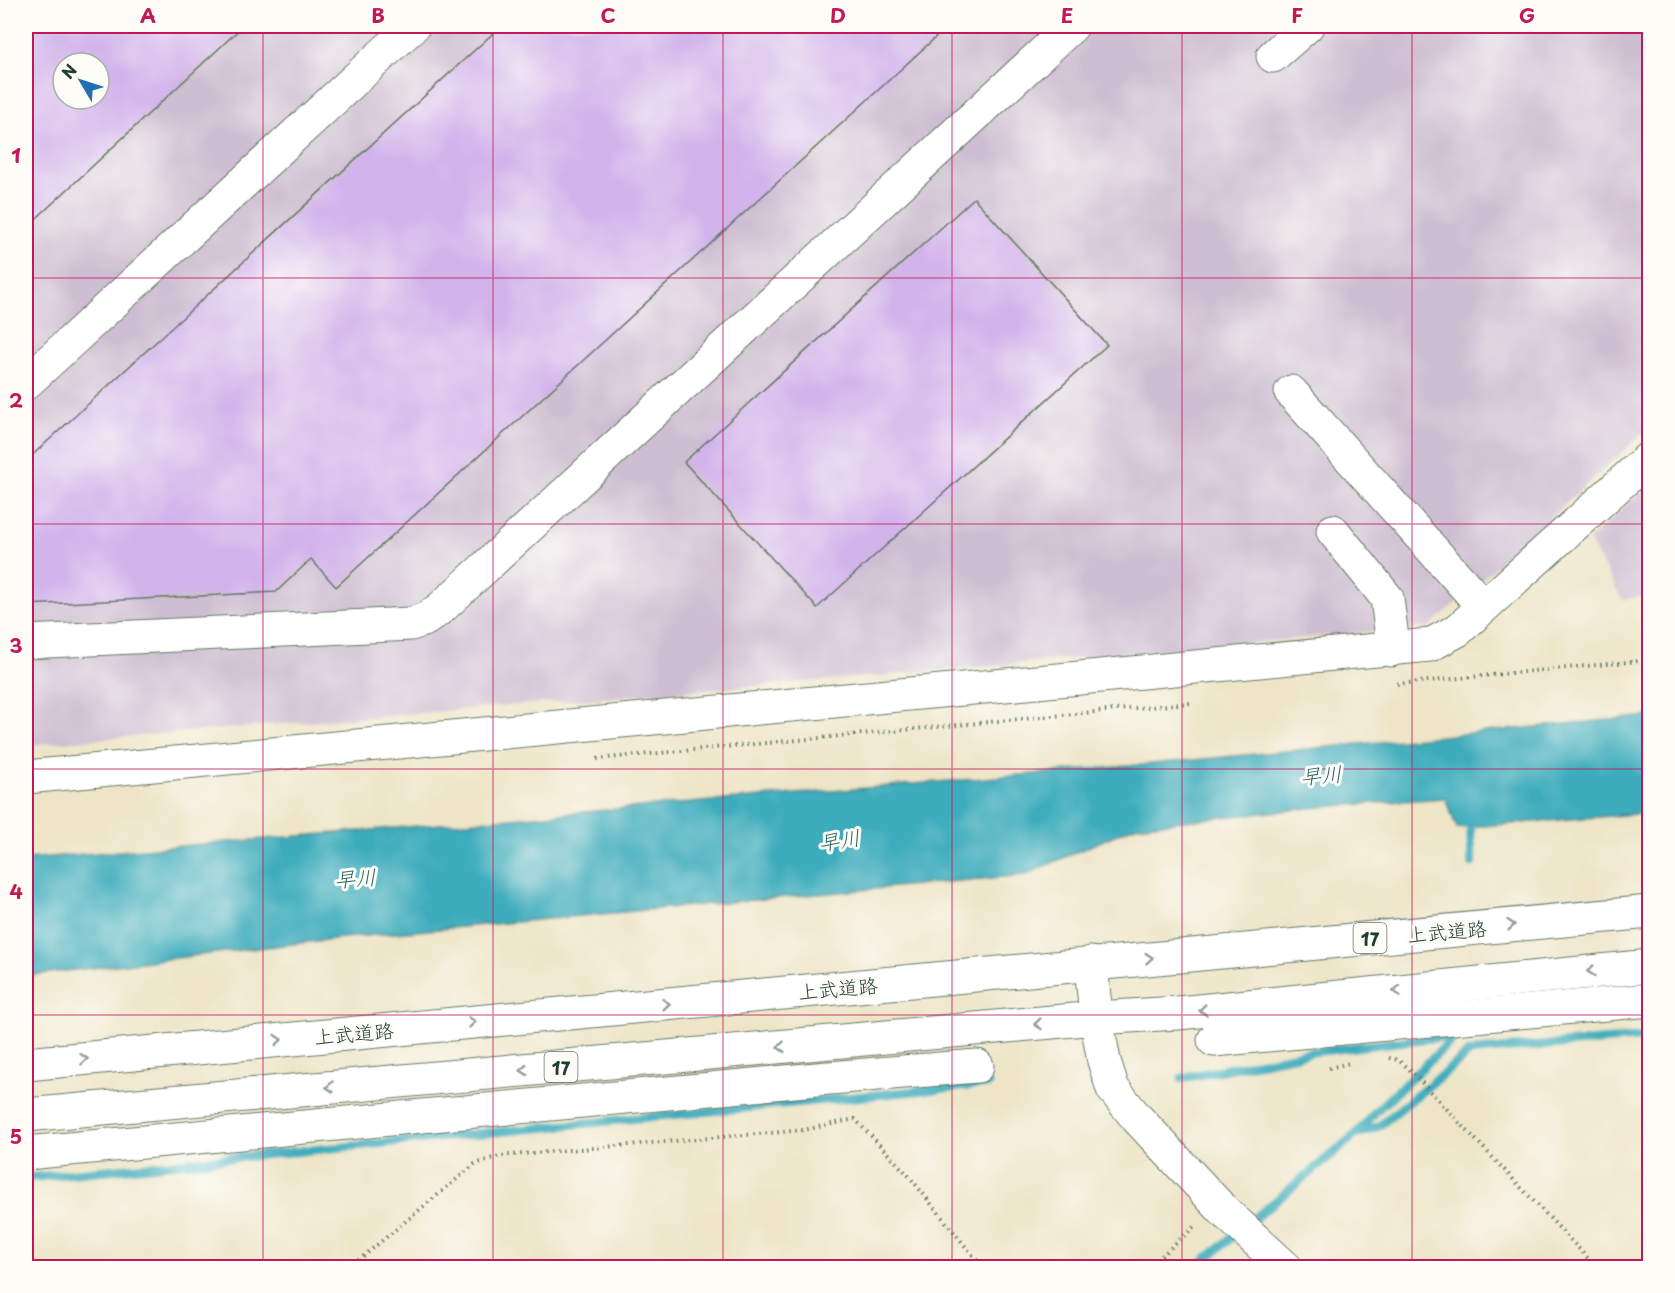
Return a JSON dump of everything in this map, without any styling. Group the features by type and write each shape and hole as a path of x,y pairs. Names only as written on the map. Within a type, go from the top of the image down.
{"main road":[{"path":"26,383 413,26"},
{"path":"26,642 411,624 426,620 1072,26"},
{"path":"1273,56 1306,26"},
{"path":"1292,392 1483,606"},
{"path":"26,777 1430,645 1458,630 1650,457"},
{"path":"1333,531 1387,598 1391,650"},
{"name":"上武道路","path":"26,1064 1650,912"},
{"path":"1091,963 1096,1018 1104,1061 1113,1089 1210,1217 1252,1237 1286,1268"},
{"path":"1214,1040 1642,1001 1640,967"},
{"name":"17","path":"26,1115 1096,1018 1178,1013 1640,967"},
{"path":"814,1044 817,1079"},
{"path":"26,1153 977,1066"},
{"path":"243,1095 246,1132"}],"path":[{"path":"1409,1069 1597,1268"},
{"path":"349,1268 475,1164 499,1156 804,1130 855,1119 908,1176 983,1268"},
{"path":"1148,1268 1210,1217"}],"shaded area":[{"path":"26,26 1649,26 1649,428 1429,627 876,676 26,745"},
{"path":"1649,484 1649,595 1622,600 1589,540"}],"water":[{"name":"早川","path":"1649,716 1649,813 1457,828 1445,798 1320,807 1135,826 1025,875 342,938 26,976 26,859 1151,764"}],"building":[{"path":"26,26 243,26 26,228"},
{"path":"501,26 948,26 336,587 311,559 276,592 26,605 26,461"},
{"path":"974,198 1107,345 817,608 684,462"}],"waterway":[{"path":"1470,818 1472,863"},
{"path":"1182,1078 1312,1052 1440,1037 1452,1040 1377,1110 1357,1133"},
{"path":"1195,1268 1355,1135 1379,1126 1469,1053 1650,1037"},
{"path":"26,1178 988,1084"}]}
